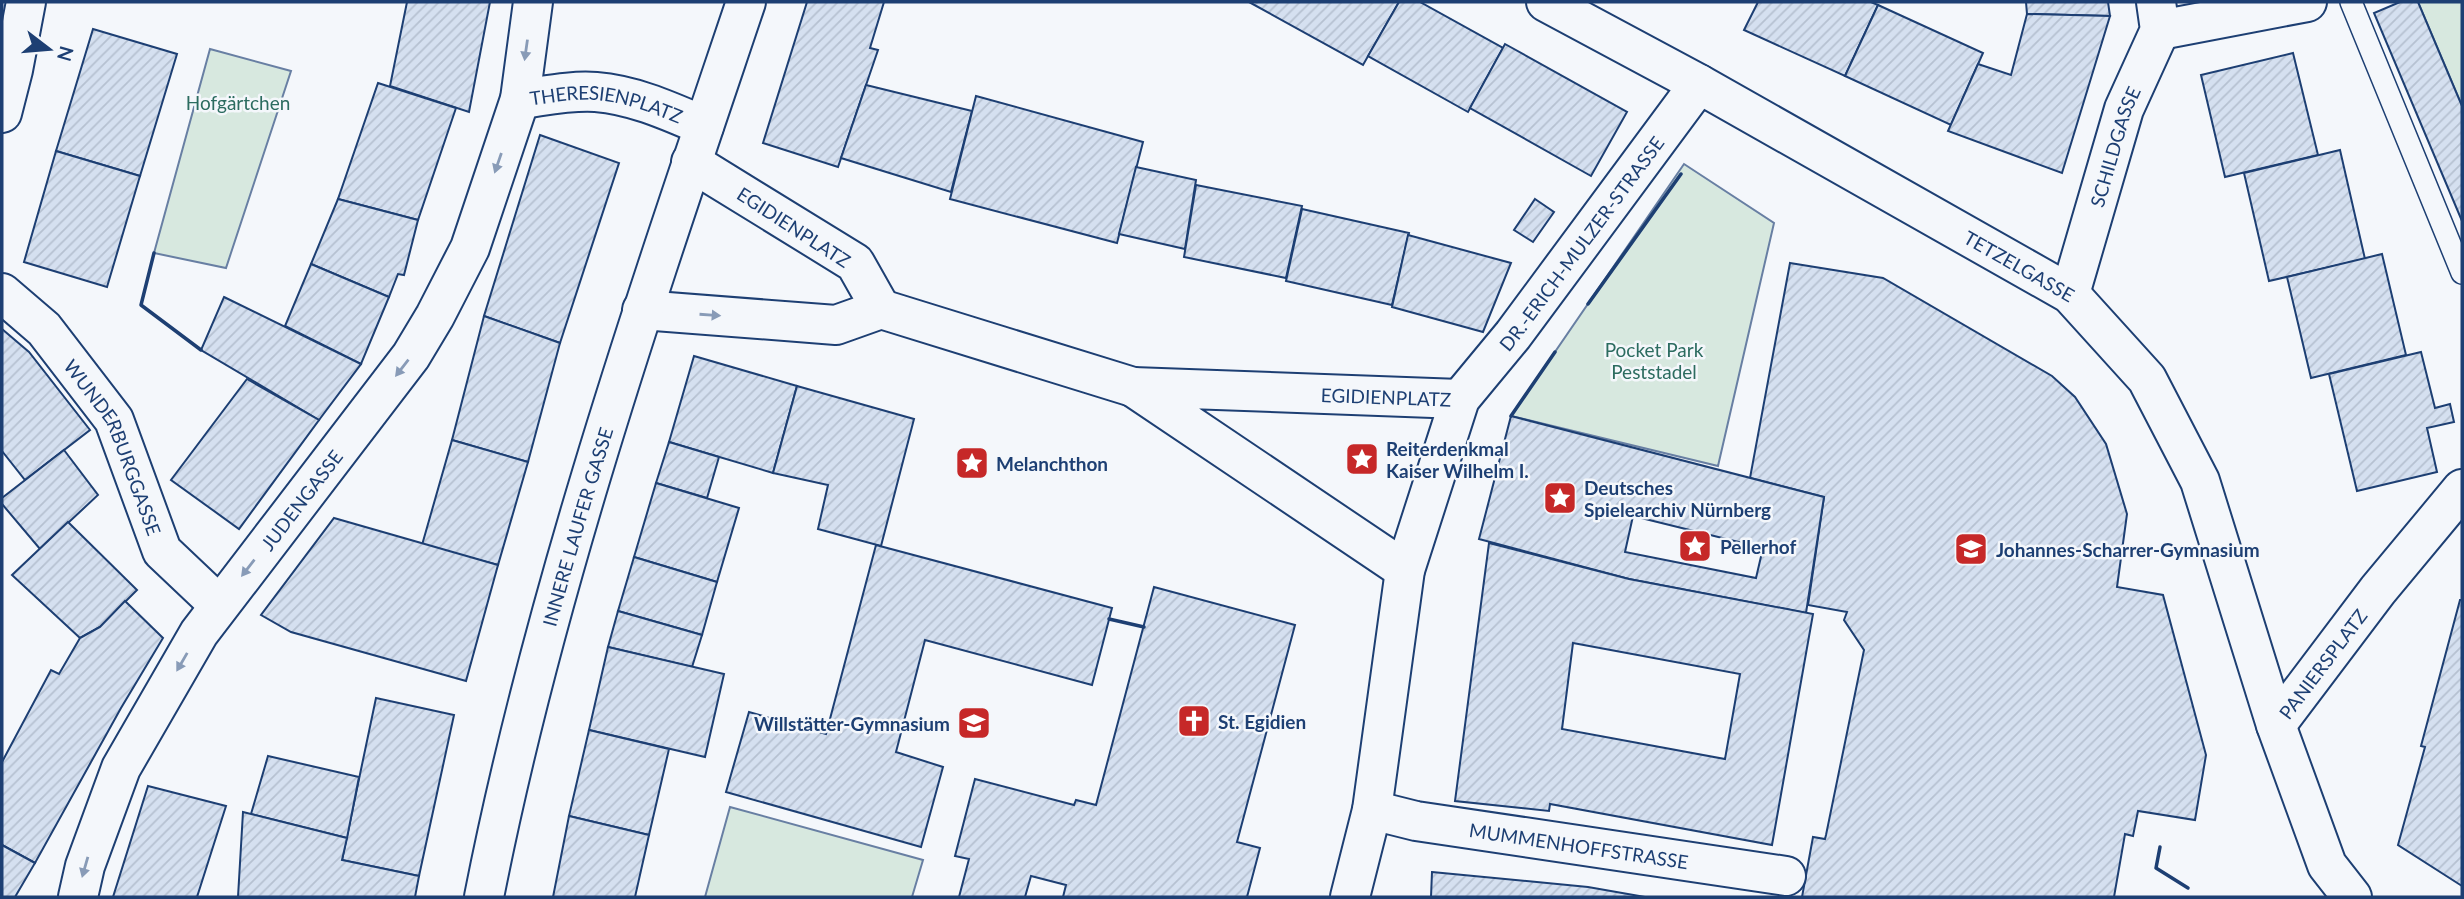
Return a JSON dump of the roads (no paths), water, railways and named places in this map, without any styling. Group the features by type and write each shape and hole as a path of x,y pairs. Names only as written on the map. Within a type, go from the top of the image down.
{"street":[{"path":"2,113 26,2"},
{"name":"THERESIENPLATZ","path":"533,2 520,99 593,92 619,95 644,101 704,126"},
{"name":"THERESIENPLATZ","path":"691,162 746,2"},
{"name":"TETZELGASSE","path":"1546,2 1699,84 2070,294 2147,379 2200,481 2276,725"},
{"path":"2158,16 2307,2"},
{"name":"SCHILDGASSE","path":"2070,294 2124,109 2158,16"},
{"name":"DR.-ERICH-MULZER-STRASSE","path":"1460,399 1513,335 1699,84"},
{"name":"JUDENGASSE","path":"78,897 85,866 121,768 199,633 411,356 423,336 470,248 520,99"},
{"name":"EGIDIENPLATZ","path":"691,162 855,263 881,309 1133,387 1460,399 1405,570 1372,810 1350,897"},
{"name":"INNERE LAUFER GASSE","path":"484,897 523,717 642,310 691,162"},
{"name":"WUNDERBURGGASSE","path":"2,293 44,329 114,420 162,551 219,605"},
{"path":"642,310 836,325 881,309"},
{"name":"EGIDIENPLATZ","path":"1133,387 1405,570"},
{"name":"PANIERSPLATZ","path":"2352,897 2327,865 2276,725 2378,590 2462,489"},
{"name":"MUMMENHOFFSTRASSE","path":"1372,810 1416,821 1786,876"}],"lane":[{"path":"2351,2 2462,273"}],"place":[{"name":"Reiterdenkmal Kaiser Wilhelm I.","path":"1362,459"},
{"name":"Melanchthon","path":"972,463"},
{"name":"Deutsches Spielearchiv Nürnberg","path":"1560,498"},
{"name":"Pellerhof","path":"1695,546"},
{"name":"Johannes-Scharrer-Gymnasium","path":"1971,549"},
{"name":"St. Egidien","path":"1194,721"},
{"name":"Willstätter-Gymnasium","path":"974,723"}],"park label":[{"name":"Hofgärtchen","path":"238,102"},
{"name":"Pocket Park Peststadel","path":"1654,360"}]}
